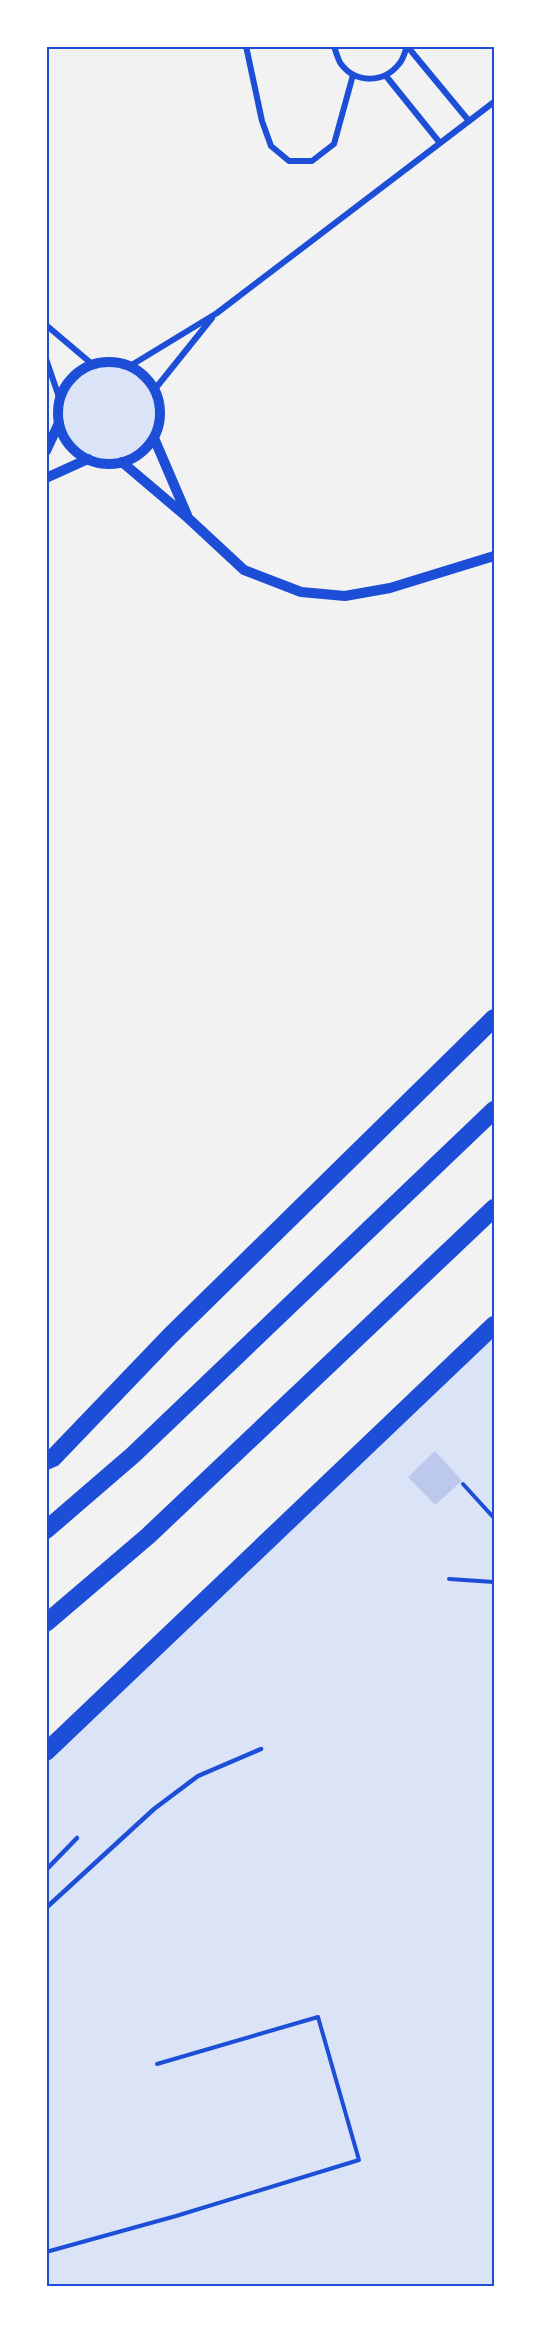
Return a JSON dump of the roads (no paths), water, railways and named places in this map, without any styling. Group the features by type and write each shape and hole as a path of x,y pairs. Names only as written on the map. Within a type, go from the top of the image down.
{"highway":[{"path":"46,1461 53,1458 170,1336 495,1018"},
{"path":"46,1530 133,1455 495,1110"},
{"path":"46,1623 148,1536 495,1208"},
{"path":"46,1752 495,1325"}],"street":[{"path":"246,46 262,121 271,146 289,161 312,161 334,144 352,75"},
{"path":"334,46 340,63 352,75 369,79 386,76 401,63 407,46"},
{"path":"407,46 469,121"},
{"path":"386,76 440,143"},
{"path":"130,366 217,313 495,102"},
{"path":"155,389 217,313"},
{"path":"46,325 92,364"},
{"path":"46,359 60,400 59,423 46,451"},
{"path":"59,423 68,443 88,459 102,463 122,462 142,452 154,438 159,425 160,406 155,389 142,374 130,366 108,362 92,364 71,378 60,400"},
{"path":"154,438 188,518"},
{"path":"46,478 88,459"},
{"path":"122,462 188,518 244,570 301,592 345,596 390,588 495,556"}],"lane":[{"path":"46,1908 162,1802 198,1776 261,1749"},
{"path":"46,1870 77,1838"}]}
